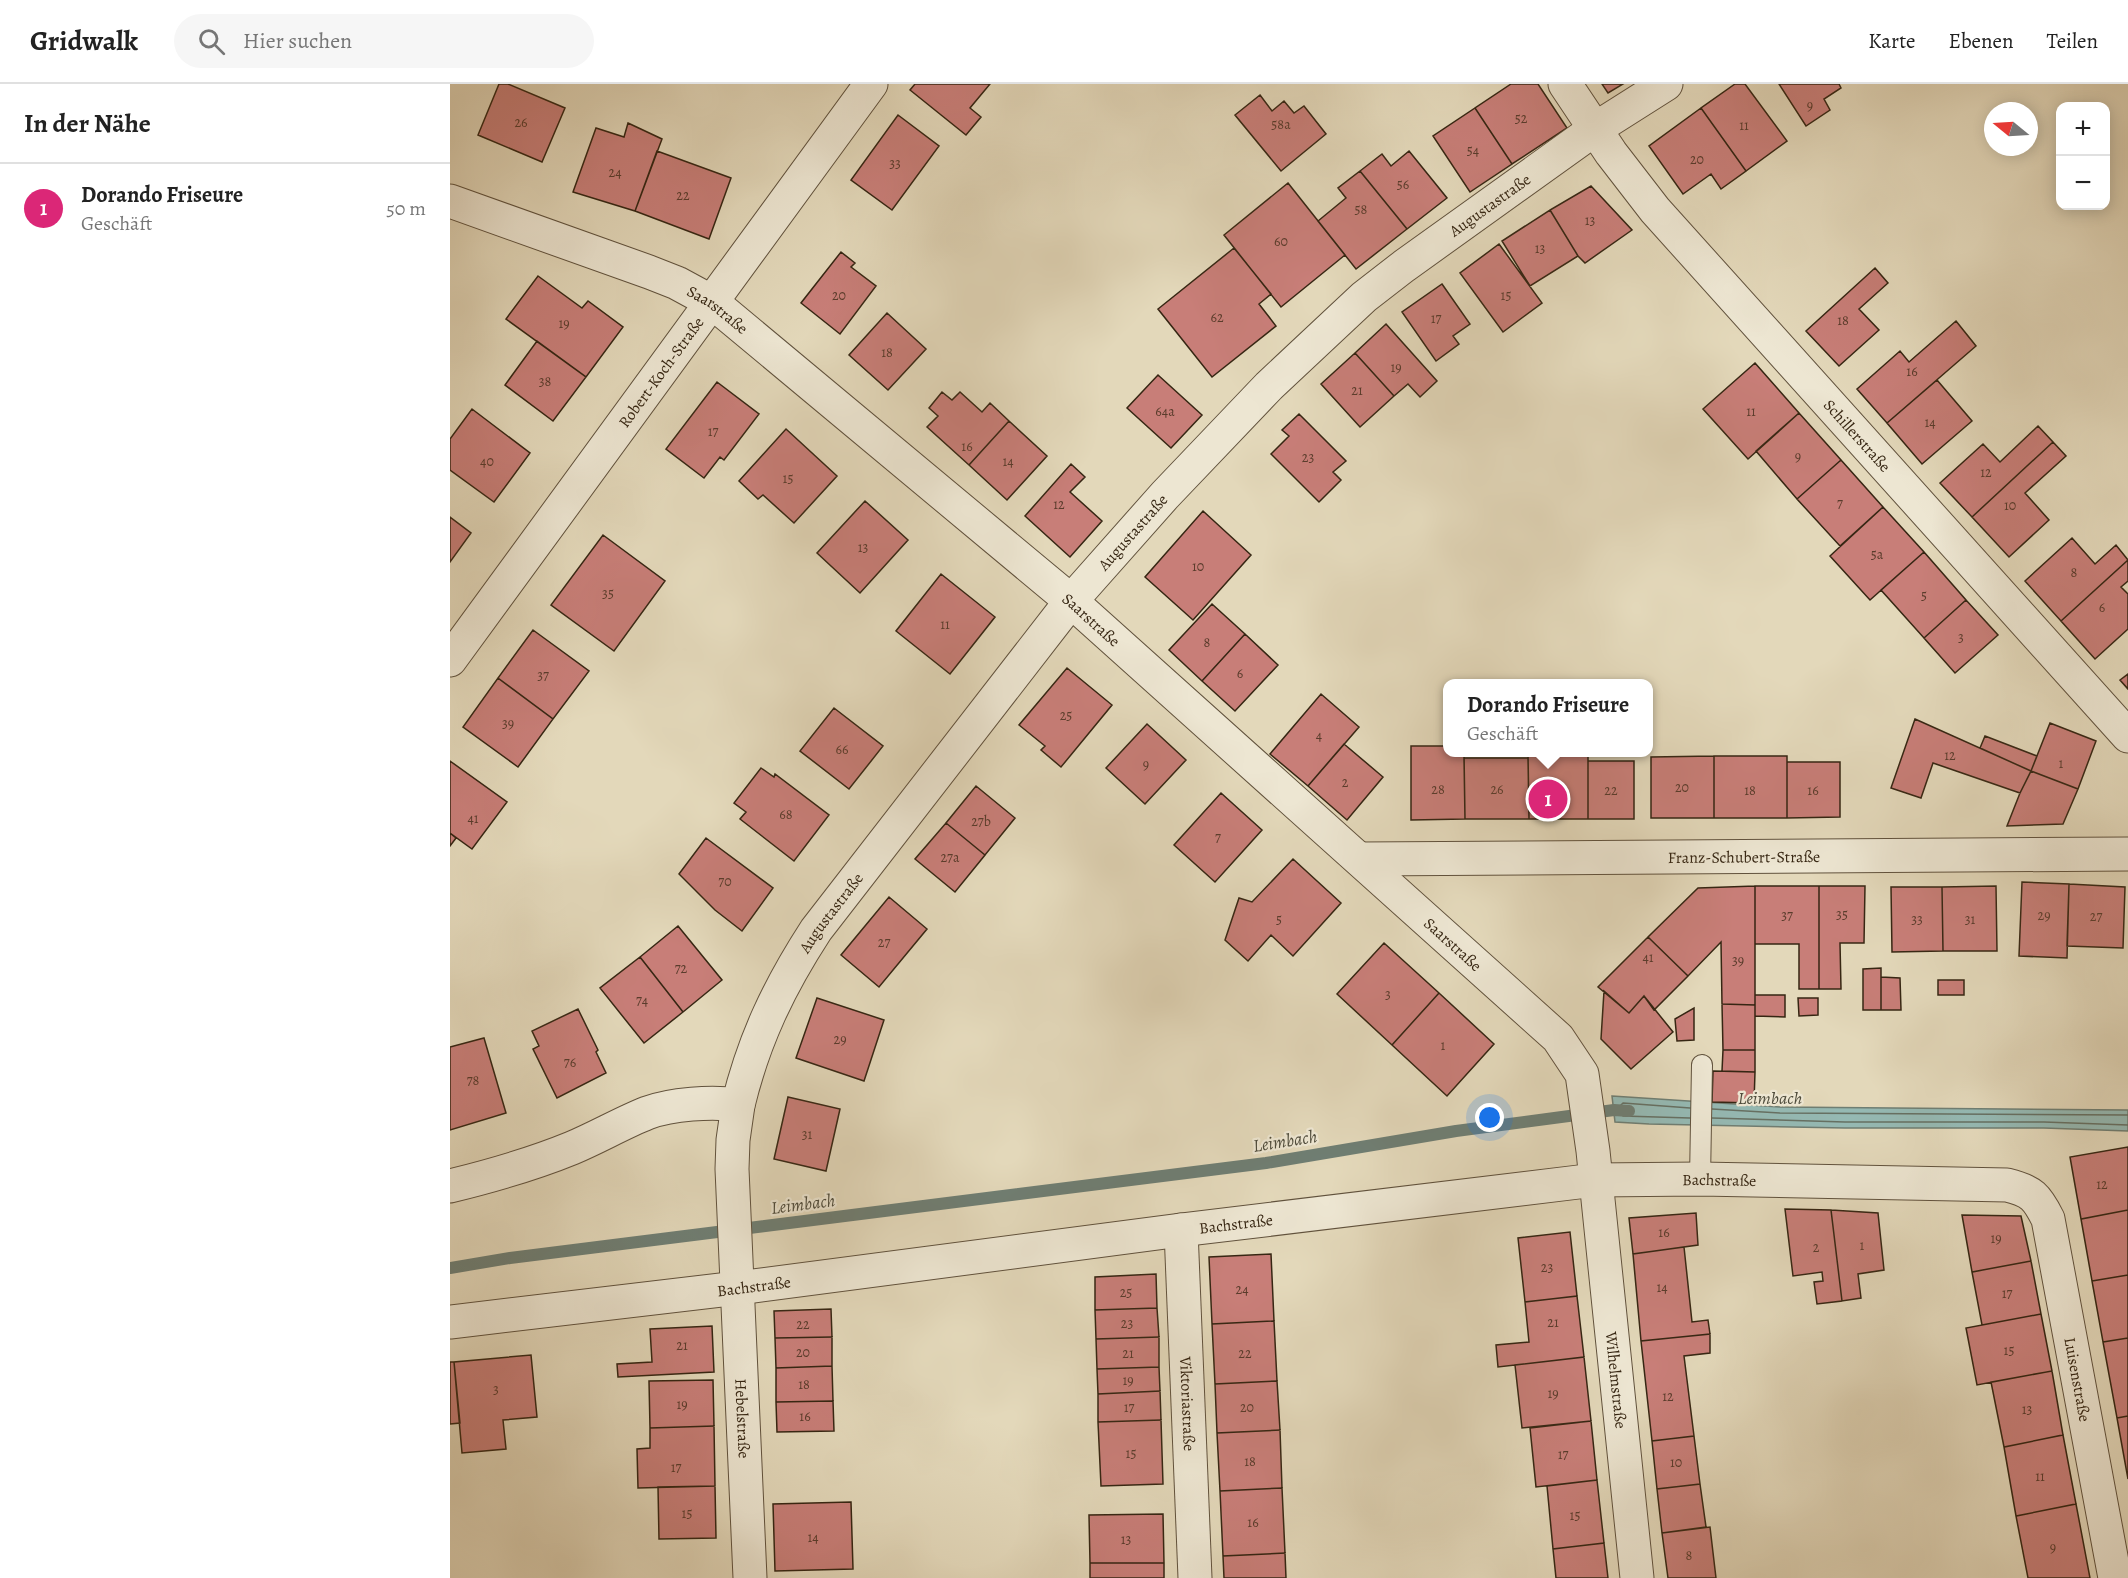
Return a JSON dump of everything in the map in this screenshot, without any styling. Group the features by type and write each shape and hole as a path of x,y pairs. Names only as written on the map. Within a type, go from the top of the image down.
{"street":[{"name":"Robert-Koch-Straße","path":"450,660 871,84"},
{"name":"Schillerstraße","path":"1565,84 1655,210 2128,736"},
{"name":"Augustastraße","path":"737,1272 733,1204 733,1140 738,1105 748,1065 767,1016 791,968 816,930 1071,601 1217,438 1364,297 1595,129 1666,84"},
{"name":"Saarstraße","path":"450,201 649,272 712,302 1071,601 1558,1038 1582,1074 1594,1165"},
{"name":"Franz-Schubert-Straße","path":"1360,859 2128,854"},
{"path":"450,1186 545,1158 610,1132 649,1112 702,1103 720,1102 738,1105"},
{"name":"Bachstraße","path":"450,1322 737,1272 1181,1230 1594,1165 1700,1179 2007,1185 2024,1189"},
{"name":"Wilhelmstraße","path":"1594,1165 1637,1578"},
{"name":"Luisenstraße","path":"2024,1189 2039,1200 2048,1219 2116,1520 2115,1578"},
{"name":"Viktoriastraße","path":"1181,1230 1195,1578"},
{"name":"Hebelstraße","path":"737,1272 750,1578"}],"lane":[{"path":"1700,1179 1702,1065"}],"water":[{"path":"1612,1096 1780,1107 2128,1110 2128,1131 2044,1128 1845,1128 1615,1122"}],"building":[{"path":"499,84 508,84 565,108 542,162 478,135"},
{"path":"915,84 990,84 970,108 981,117 966,135 910,90"},
{"path":"1511,84 1538,84 1567,128 1512,164 1475,108"},
{"path":"1602,84 1623,84 1608,93"},
{"path":"1735,84 1745,84 1787,141 1746,171 1701,108"},
{"path":"1779,84 1839,84 1841,88 1824,99 1830,110 1806,126"},
{"path":"1260,95 1272,111 1284,101 1294,113 1304,106 1326,134 1281,171 1235,115"},
{"path":"1475,108 1512,164 1470,192 1433,136"},
{"path":"1701,108 1746,171 1721,189 1711,174 1683,194 1649,146"},
{"path":"898,115 939,146 892,210 851,180"},
{"path":"628,123 662,139 635,211 573,192 596,128 624,137"},
{"path":"657,151 731,178 709,239 635,211"},
{"path":"1409,151 1447,198 1407,229 1360,171 1382,154 1391,166"},
{"path":"1360,171 1407,229 1356,269 1318,221 1346,198 1338,188"},
{"path":"1288,183 1345,255 1281,307 1224,235"},
{"path":"1591,186 1632,230 1585,263 1578,256 1550,210"},
{"path":"1550,210 1578,256 1530,286 1502,241"},
{"path":"1499,244 1542,303 1503,332 1460,273"},
{"path":"1234,248 1271,294 1259,304 1276,326 1212,377 1158,309"},
{"path":"841,252 855,263 851,267 876,286 840,334 801,303"},
{"path":"1875,268 1888,283 1859,309 1879,330 1839,366 1806,331"},
{"path":"538,276 582,308 588,301 623,327 586,377 506,319"},
{"path":"1442,284 1470,324 1453,336 1459,344 1436,361 1402,312"},
{"path":"887,313 926,349 888,390 849,355"},
{"path":"1956,321 1976,346 1887,423 1857,389 1900,351 1909,362"},
{"path":"1386,324 1437,381 1420,397 1408,384 1394,396 1355,353"},
{"path":"537,341 586,377 553,421 505,385"},
{"path":"1355,353 1394,396 1360,427 1321,384"},
{"path":"1755,363 1799,413 1748,459 1703,409"},
{"path":"1158,375 1202,415 1171,448 1127,408"},
{"path":"1937,380 1972,421 1922,464 1887,423"},
{"path":"717,382 759,414 724,460 720,457 704,478 666,449"},
{"path":"942,392 952,400 960,392 982,412 990,403 1009,421 969,465 927,427 938,416 929,408"},
{"path":"472,409 530,453 494,502 450,470 450,439"},
{"path":"1799,413 1841,460 1797,499 1756,451"},
{"path":"1299,414 1346,461 1333,472 1341,480 1319,502 1271,454 1289,436 1282,430"},
{"path":"1009,421 1047,456 1007,500 969,465"},
{"path":"2038,426 2053,442 1972,517 1940,483 1983,444 2000,462"},
{"path":"786,429 837,476 794,523 763,495 758,499 739,481"},
{"path":"2053,442 2066,456 2025,493 2049,520 2009,557 1972,517"},
{"path":"1841,460 1883,507 1840,546 1797,499"},
{"path":"1071,464 1085,477 1070,492 1102,521 1070,557 1025,516"},
{"path":"865,501 908,540 860,593 817,553"},
{"path":"1883,507 1924,552 1870,600 1830,556"},
{"path":"1203,511 1251,555 1193,620 1145,577"},
{"path":"450,517 471,533 450,562"},
{"path":"603,535 665,581 614,651 551,605"},
{"path":"2072,538 2095,564 2116,545 2128,560 2061,621 2025,581"},
{"path":"1924,552 1966,600 1924,638 1881,590"},
{"path":"2128,560 2128,581 2121,587 2128,594 2128,629 2095,659 2061,621"},
{"path":"941,574 995,617 950,674 896,631"},
{"path":"1966,600 1998,635 1955,673 1924,638"},
{"path":"1212,604 1245,634 1202,681 1169,650"},
{"path":"533,630 589,671 553,719 498,678"},
{"path":"1245,634 1278,665 1235,711 1202,681"},
{"path":"1067,668 1112,705 1061,767 1041,750 1045,746 1019,725"},
{"path":"2128,674 2128,689 2120,680"},
{"path":"498,678 553,719 518,767 463,727"},
{"path":"1321,694 1359,727 1308,786 1270,754"},
{"path":"834,708 883,746 849,789 800,751"},
{"path":"1915,719 2031,771 2020,793 1933,763 1921,798 1891,788"},
{"path":"2050,723 2096,741 2078,789 2031,771"},
{"path":"1147,724 1186,760 1145,804 1106,768"},
{"path":"1985,736 2037,756 2031,771 1980,748"},
{"path":"1344,744 1383,777 1347,820 1308,786"},
{"path":"1411,746 1443,746 1443,757 1464,757 1465,819 1411,820"},
{"path":"1714,756 1787,756 1787,818 1714,818"},
{"path":"1714,756 1714,818 1651,818 1651,757"},
{"path":"1528,757 1588,757 1588,819 1529,819"},
{"path":"1464,758 1528,758 1529,819 1465,819"},
{"path":"450,761 507,802 472,849 450,833"},
{"path":"1588,761 1634,761 1634,819 1588,819"},
{"path":"1787,762 1840,762 1840,817 1787,818"},
{"path":"761,768 774,777 775,774 829,815 794,861 740,819 746,812 734,803"},
{"path":"2031,771 2078,789 2063,824 2007,826"},
{"path":"976,786 1015,818 985,855 946,823"},
{"path":"1221,793 1262,830 1215,882 1174,845"},
{"path":"946,823 985,855 955,892 915,859"},
{"path":"450,833 456,838 450,846"},
{"path":"706,838 773,888 742,931 715,910 679,874"},
{"path":"1293,859 1341,903 1293,956 1271,935 1248,961 1225,940 1239,898 1252,902"},
{"path":"2022,882 2069,884 2067,958 2019,956"},
{"path":"2069,884 2125,887 2123,948 2067,946"},
{"path":"1755,886 1819,886 1819,989 1799,989 1799,944 1755,944"},
{"path":"1755,886 1755,1005 1722,1004 1721,942 1688,976 1648,937 1698,888"},
{"path":"1819,886 1865,886 1864,943 1840,943 1841,989 1819,989"},
{"path":"1996,886 1997,951 1943,951 1942,887"},
{"path":"1891,887 1942,887 1943,951 1892,952"},
{"path":"889,897 927,929 879,987 841,955"},
{"path":"678,926 722,980 683,1012 640,957"},
{"path":"1648,937 1688,976 1654,1010 1644,996 1629,1013 1598,987"},
{"path":"1384,943 1439,993 1392,1045 1337,994"},
{"path":"640,957 683,1012 644,1043 600,988"},
{"path":"1881,968 1881,1010 1863,1010 1863,969"},
{"path":"1881,977 1900,978 1901,1010 1881,1010"},
{"path":"1938,980 1964,980 1964,995 1938,995"},
{"path":"1604,991 1629,1013 1644,996 1673,1032 1631,1069 1601,1039"},
{"path":"1439,993 1494,1044 1447,1096 1392,1045"},
{"path":"1755,995 1785,995 1785,1017 1755,1016"},
{"path":"817,998 884,1020 864,1081 796,1058"},
{"path":"1798,998 1818,998 1818,1015 1799,1016"},
{"path":"1722,1004 1755,1005 1755,1050 1723,1050"},
{"path":"1694,1008 1694,1040 1677,1041 1675,1019"},
{"path":"578,1009 598,1050 596,1052 606,1073 557,1098 533,1049 539,1046 532,1031"},
{"path":"484,1038 506,1113 450,1130 450,1047"},
{"path":"1723,1050 1755,1050 1755,1072 1722,1071"},
{"path":"1713,1071 1755,1072 1754,1103 1712,1102"},
{"path":"788,1097 840,1109 826,1171 774,1159"},
{"path":"2128,1147 2128,1210 2081,1219 2070,1157"},
{"path":"1785,1209 1831,1210 1842,1301 1817,1304 1814,1282 1823,1281 1822,1272 1793,1276"},
{"path":"1831,1210 1878,1213 1884,1270 1858,1274 1861,1298 1842,1301"},
{"path":"2128,1210 2128,1275 2092,1281 2081,1219"},
{"path":"1696,1213 1698,1245 1633,1254 1629,1218"},
{"path":"1962,1215 2021,1216 2031,1261 1972,1272"},
{"path":"1570,1232 1577,1296 1525,1302 1518,1238"},
{"path":"1684,1247 1692,1322 1708,1320 1710,1334 1641,1341 1633,1254"},
{"path":"1271,1254 1274,1321 1212,1324 1209,1257"},
{"path":"2031,1261 2041,1314 1982,1325 1972,1272"},
{"path":"1156,1274 1157,1308 1095,1310 1095,1277"},
{"path":"2128,1275 2128,1338 2103,1342 2092,1281"},
{"path":"1577,1296 1584,1357 1498,1367 1496,1345 1529,1342 1525,1302"},
{"path":"1157,1308 1159,1337 1096,1339 1095,1310"},
{"path":"831,1309 832,1337 775,1338 774,1311"},
{"path":"2041,1314 2052,1371 1977,1385 1966,1328"},
{"path":"1274,1321 1277,1381 1215,1384 1212,1324"},
{"path":"712,1326 714,1372 618,1377 617,1364 652,1362 650,1329"},
{"path":"1710,1334 1710,1353 1684,1356 1694,1436 1652,1441 1641,1341"},
{"path":"832,1337 832,1366 776,1368 775,1338"},
{"path":"1159,1337 1159,1367 1097,1369 1096,1339"},
{"path":"2128,1338 2128,1416 2117,1418 2103,1342"},
{"path":"531,1355 537,1417 503,1420 506,1449 462,1453 454,1362"},
{"path":"1584,1357 1591,1421 1522,1428 1515,1365"},
{"path":"450,1362 454,1362 460,1423 450,1424"},
{"path":"832,1366 833,1401 776,1402 776,1368"},
{"path":"1159,1367 1160,1391 1098,1394 1097,1369"},
{"path":"2052,1371 2063,1435 2004,1447 1991,1382"},
{"path":"713,1380 714,1426 650,1428 649,1381"},
{"path":"1277,1381 1280,1430 1217,1433 1215,1384"},
{"path":"1160,1391 1161,1420 1098,1422 1098,1394"},
{"path":"833,1401 834,1431 777,1432 776,1402"},
{"path":"2128,1416 2128,1479 2117,1418"},
{"path":"1161,1420 1163,1484 1101,1486 1098,1422"},
{"path":"1591,1421 1597,1480 1536,1487 1530,1428"},
{"path":"714,1426 715,1486 638,1488 637,1449 650,1448 650,1428"},
{"path":"1280,1430 1282,1488 1220,1491 1217,1433"},
{"path":"2063,1435 2076,1504 2016,1516 2004,1447"},
{"path":"1694,1436 1700,1484 1657,1489 1652,1441"},
{"path":"1597,1480 1604,1543 1553,1549 1547,1486"},
{"path":"1700,1484 1706,1527 1662,1533 1657,1489"},
{"path":"715,1486 716,1538 659,1539 658,1487"},
{"path":"1282,1488 1285,1553 1223,1556 1220,1491"},
{"path":"851,1502 853,1569 775,1571 773,1504"},
{"path":"2076,1504 2090,1578 2028,1578 2016,1516"},
{"path":"1163,1514 1164,1563 1090,1563 1089,1515"},
{"path":"1710,1527 1716,1578 1668,1578 1662,1533"},
{"path":"1604,1543 1608,1578 1556,1578 1553,1549"},
{"path":"1285,1553 1286,1578 1224,1578 1223,1556"},
{"path":"1090,1563 1164,1563 1164,1578 1090,1578"}],"waterway":[{"name":"Leimbach","path":"450,1268 510,1258 1266,1163 1456,1131 1614,1110 1629,1111"}],"place":[{"name":"Dorando Friseure","path":"1548,799"}]}
